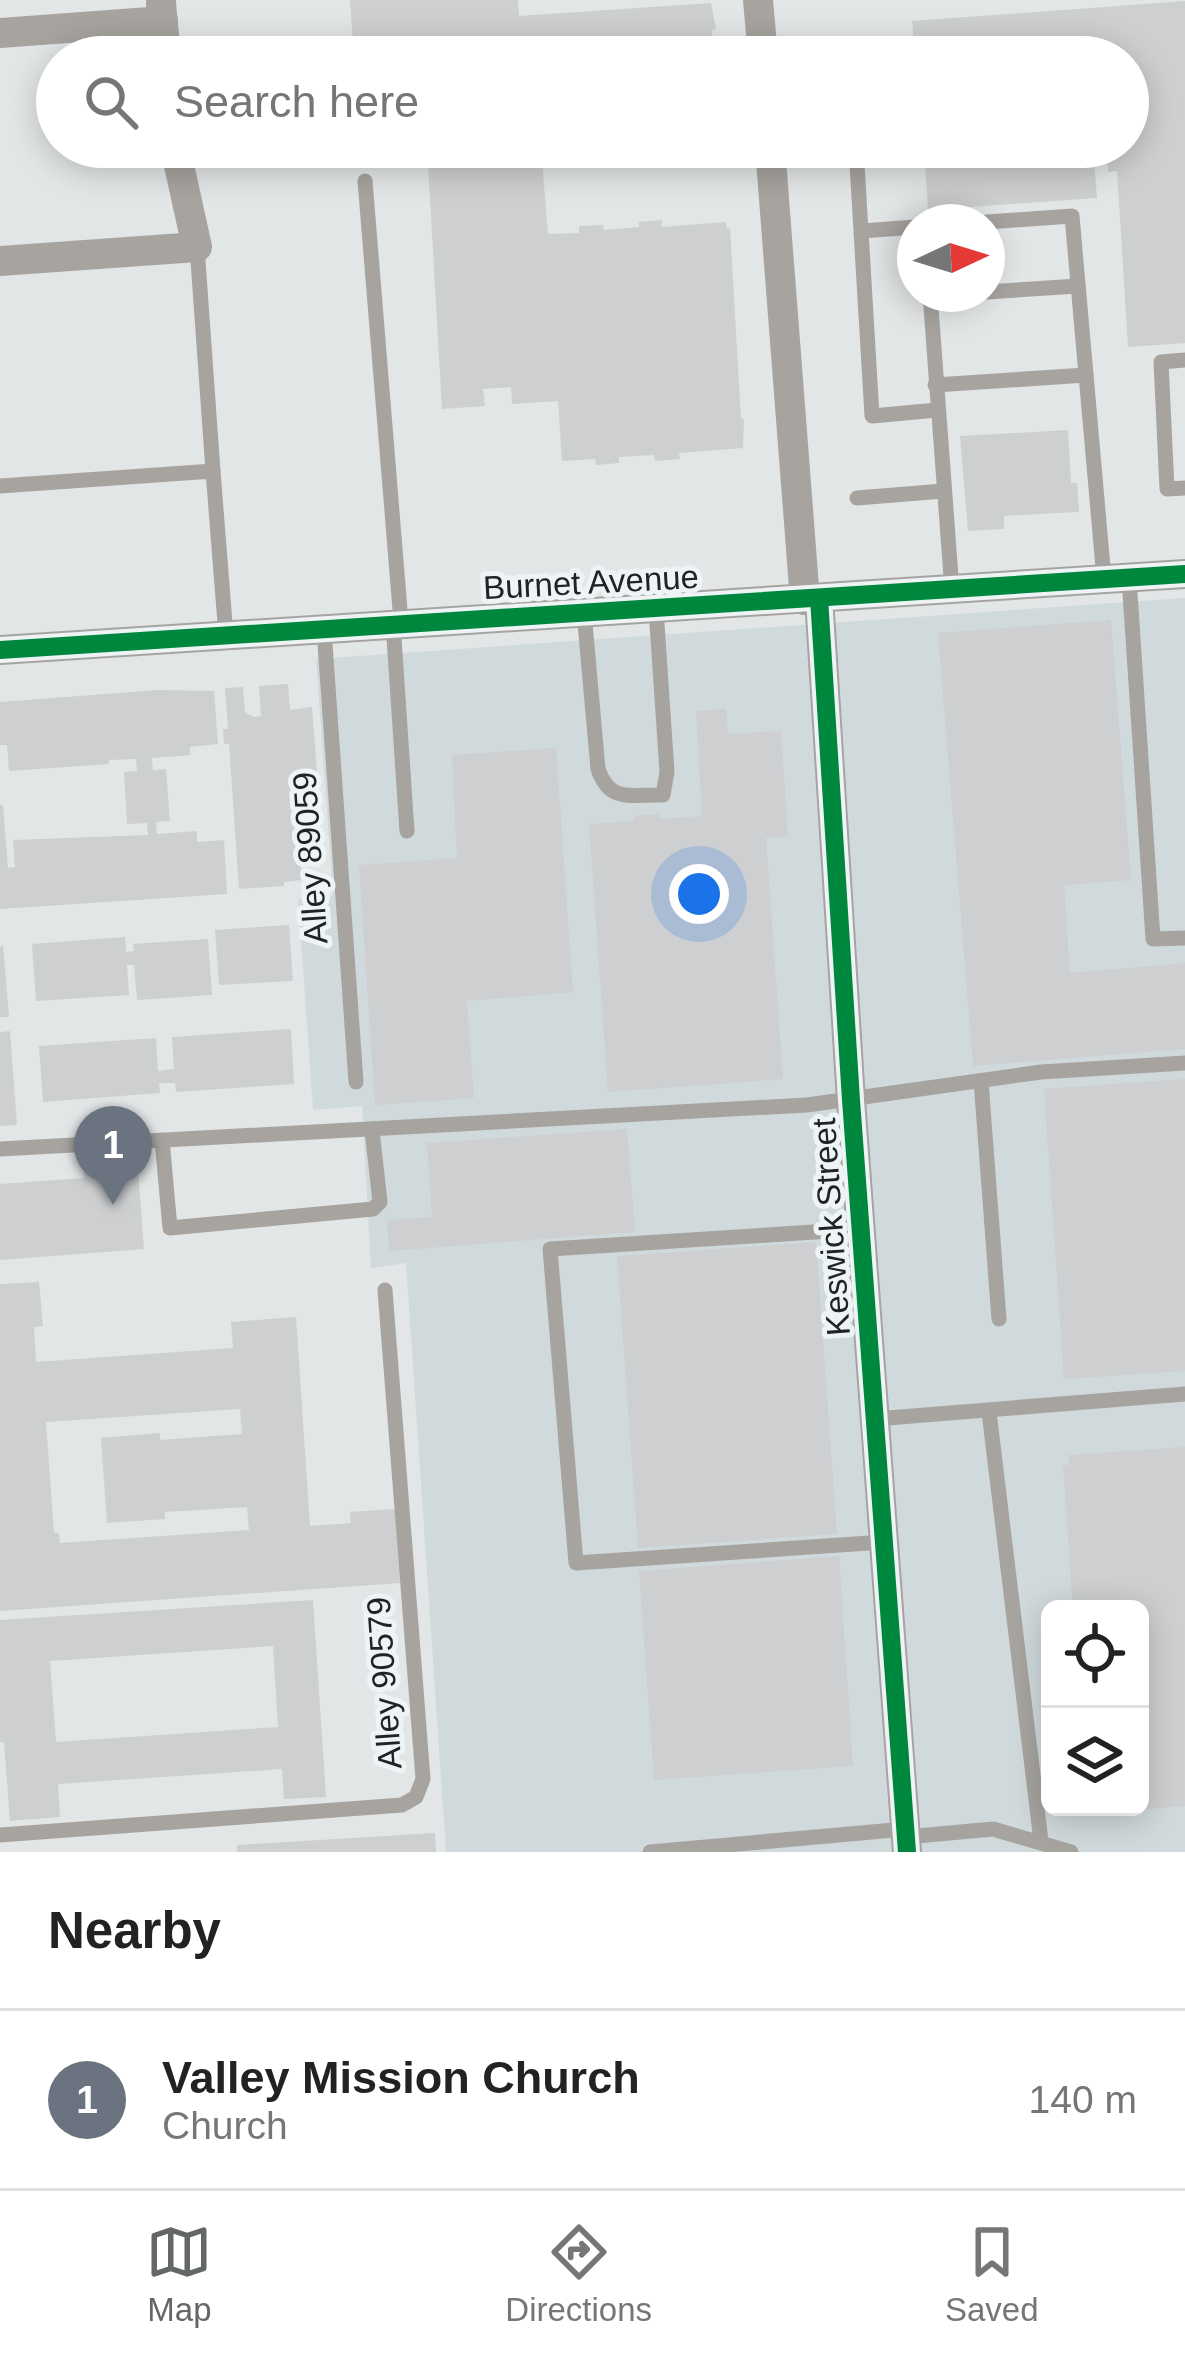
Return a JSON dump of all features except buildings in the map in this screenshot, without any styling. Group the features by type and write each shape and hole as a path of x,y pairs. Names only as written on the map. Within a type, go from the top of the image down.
{"street":[{"path":"758,0 761,36"},
{"path":"0,33 162,10"},
{"path":"0,261 197,247 180,168"},
{"name":"Keswick Street","path":"772,168 812,599 906,1840"},
{"name":"Burnet Avenue","path":"0,650 1185,574"}],"lane":[{"path":"858,168 872,416 937,410"},
{"path":"365,181 407,831"},
{"path":"1005,221 1072,217 1086,375 1116,579 1154,939 1185,938"},
{"path":"862,231 897,228"},
{"path":"197,247 226,636"},
{"path":"1005,291 1078,286"},
{"path":"931,312 952,590"},
{"path":"1185,360 1161,362 1168,489 1185,488"},
{"path":"935,385 1086,375"},
{"path":"0,486 213,471"},
{"path":"857,497 943,490"},
{"path":"584,612 598,769 604,788 615,795 663,795 667,772 656,608"},
{"name":"Alley 89059","path":"324,629 356,1082"},
{"path":"0,1149 851,1100 1041,1072 1185,1063"},
{"path":"981,1081 999,1319"},
{"path":"162,1140 170,1228 373,1209 380,1202 372,1130"},
{"path":"861,1228 550,1249 576,1563 884,1542"},
{"name":"Alley 90579","path":"0,1835 402,1804 416,1797 423,1779 385,1290"},
{"path":"875,1419 1185,1394"},
{"path":"989,1412 1041,1841"},
{"path":"993,1829 999,1852"},
{"path":"650,1852 906,1840 993,1829 1071,1852"}],"shaded area":[{"path":"1185,598 1185,1852 446,1852 406,1263 371,1268 362,1106 313,1110 298,899 333,895 316,659"}],"cycle path":[{"path":"0,650 1185,574"},
{"path":"819,598 907,1852"}],"place":[{"name":"Valley Mission Church","path":"113,1205"}]}
